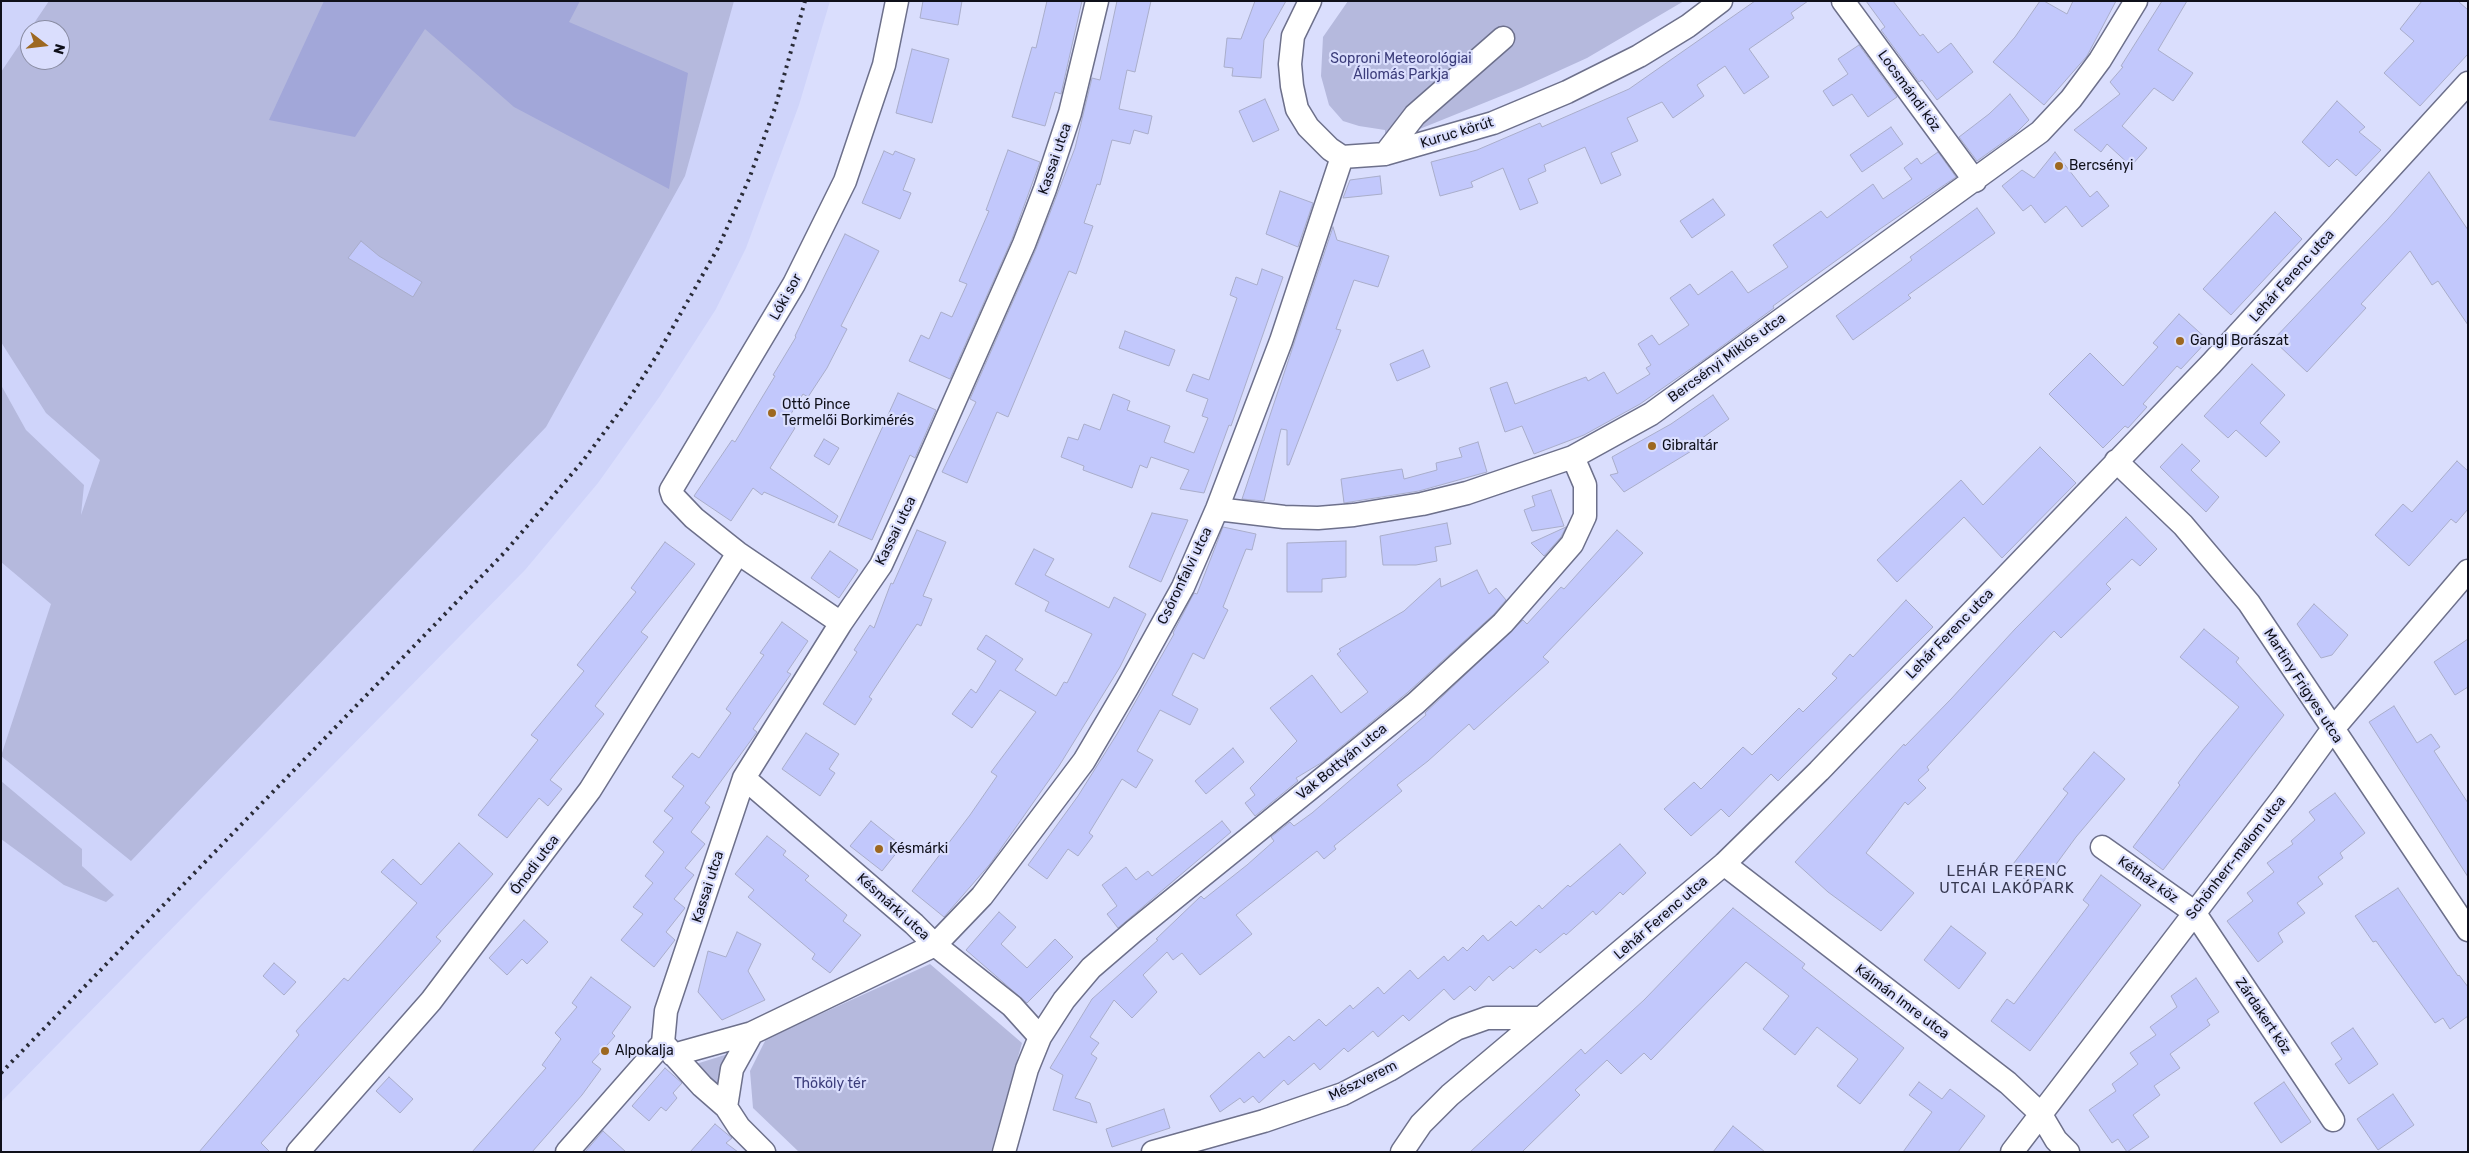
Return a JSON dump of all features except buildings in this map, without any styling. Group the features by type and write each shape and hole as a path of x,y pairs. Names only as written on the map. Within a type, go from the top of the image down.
{"street":[{"name":"Lóki sor","path":"738,553 694,518 673,496 671,490 794,284 845,181 884,65 897,1"},
{"name":"Kassai utca","path":"668,1049 666,1011 744,778 841,623 881,565 1024,244 1045,189 1070,113 1097,1"},
{"path":"1310,1 1293,36 1290,64 1292,86 1297,109 1308,127 1330,149 1342,157"},
{"name":"Kuruc körút","path":"1342,157 1385,154 1492,123 1567,92 1638,56 1688,26 1721,1"},
{"name":"Locsmándi köz","path":"1843,1 1975,181"},
{"name":"Bercsényi Miklós utca","path":"1217,508 1284,517 1318,518 1354,515 1422,504 1467,493 1573,457 1651,414 1975,181 2040,132 2071,99 2100,60 2136,1"},
{"path":"1385,154 1415,116 1503,38"},
{"name":"Lehár Ferenc utca","path":"1402,1152 1421,1124 1450,1095 1539,1018 1611,961 1724,864 1819,771 2210,364 2468,83"},
{"name":"Csóronfalvi utca","path":"935,945 982,896 1084,761 1183,587 1217,508 1281,341 1342,157"},
{"name":"Vak Bottyán utca","path":"1040,1036 1064,1000 1091,968 1416,702 1503,623 1572,544 1585,516 1585,485 1573,457"},
{"name":"Martiny Frigyes utca","path":"2116,461 2183,525 2249,603 2332,730 2468,930"},
{"path":"738,553 841,623"},
{"name":"Ónodi utca","path":"298,1152 431,1001 590,790 738,553"},
{"name":"Schönherr-malom utca","path":"2012,1152 2332,730 2468,571"},
{"name":"Késmárki utca","path":"744,778 914,924 935,945 1012,1006 1040,1036"},
{"name":"Kétház köz","path":"2102,848 2194,912"},
{"name":"Kálmán Imre utca","path":"1724,864 2008,1083 2040,1114 2056,1140 2068,1152"},
{"name":"Zárdakert köz","path":"2194,912 2333,1120"},
{"path":"567,1152 668,1049 752,1033 935,945"},
{"name":"Mészverem","path":"1153,1152 1264,1121 1343,1094 1389,1070 1456,1028 1487,1018 1539,1018"},
{"path":"726,1107 732,1069 752,1033"},
{"path":"1004,1152 1027,1069 1040,1036"},
{"path":"668,1049 726,1107 739,1127 764,1152"}],"shaded area":[{"path":"1,1 830,1 799,105 746,248 716,309 660,396 598,483 525,570 1,1102"},
{"path":"324,1 580,1 569,22 688,73 669,189 514,107 425,29 355,137 269,120"}],"green space":[{"path":"49,1 734,1 685,176 546,427 131,861 1,756 51,604 1,562 1,385 26,430 84,485 81,515 100,460 46,413 1,342 1,72 20,44 20,70 70,70 70,20 36,20"},
{"name":"Soproni Meteorológiai Állomás Parkja","path":"1348,1 1684,1 1587,58 1521,88 1385,143 1385,130 1359,126 1343,121 1329,105 1321,76 1323,37"},
{"path":"1,781 82,849 82,866 114,895 106,902 64,885 1,839"},
{"name":"Thököly tér","path":"930,964 1022,1043 991,1152 799,1152 753,1108 750,1071 766,1039"},
{"path":"728,1054 717,1089 696,1064"}],"railway":[{"path":"1,1073 505,552 582,462 627,402 657,355 718,248 749,179 775,108 805,1"}],"place":[{"name":"Bercsényi","path":"2059,166"},
{"name":"Gangl Borászat","path":"2180,341"},
{"name":"Ottó Pince Termelői Borkimérés","path":"772,413"},
{"name":"Gibraltár","path":"1652,446"},
{"name":"Késmárki","path":"879,849"},
{"name":"Alpokalja","path":"605,1051"}],"district":[{"name":"LEHÁR FERENC UTCAI LAKÓPARK","path":"2007,880"}]}
